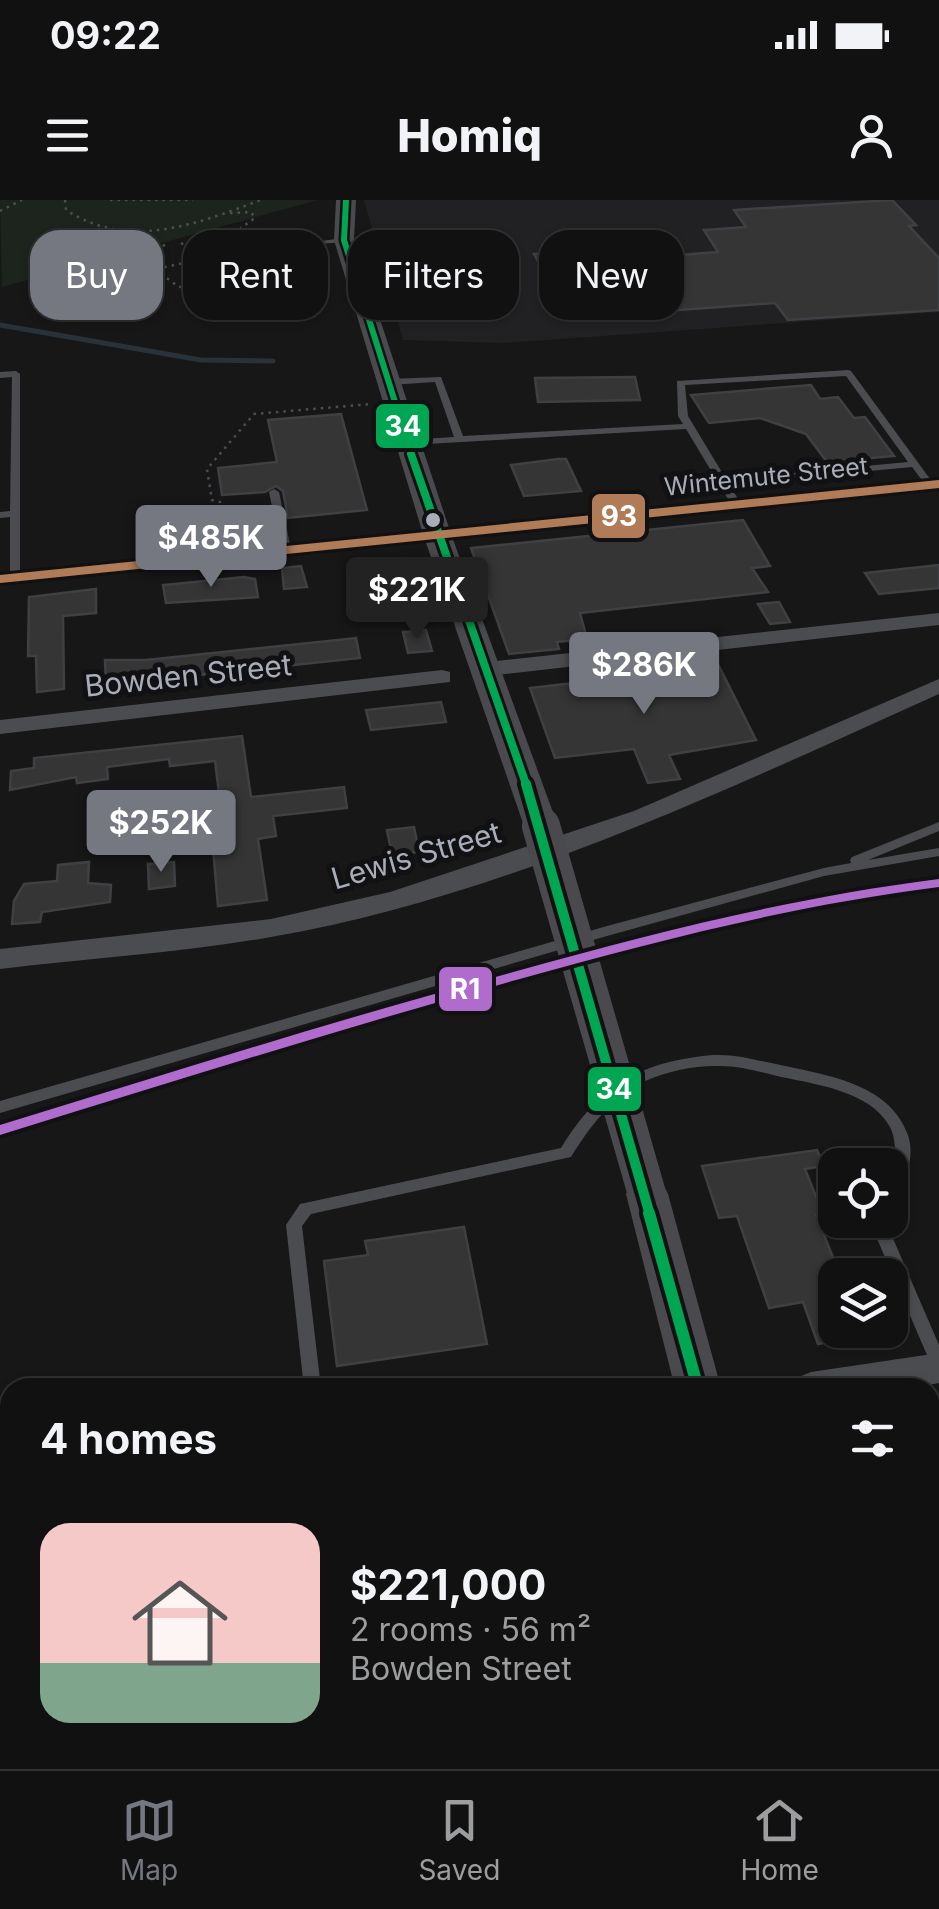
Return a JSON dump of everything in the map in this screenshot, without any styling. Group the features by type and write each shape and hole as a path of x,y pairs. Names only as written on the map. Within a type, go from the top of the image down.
{"main road":[{"path":"346,200 337,249 393,392 438,534 541,826 648,1194 695,1378"}],"street":[{"name":"Wintemute Street","path":"7,578 934,485"},
{"path":"488,669 939,619"},
{"name":"Bowden Street","path":"0,727 442,677"},
{"name":"Lewis Street","path":"0,959 271,928 394,900 642,818 939,686"},
{"path":"869,1378 939,1366"}],"lane":[{"path":"328,246 337,249"},
{"path":"736,504 683,416 680,382 848,373 914,464 934,485"},
{"path":"0,375 16,374 12,500 16,514 7,578"},
{"path":"393,392 438,379 459,437"},
{"path":"408,442 689,426"},
{"path":"723,482 914,464"},
{"path":"274,492 286,549"},
{"path":"0,516 16,514"},
{"path":"0,1107 824,872 939,826"},
{"path":"824,872 939,852"},
{"path":"313,1378 294,1225 306,1209 566,1153 584,1121 643,1075 722,1060 818,1078 873,1098 898,1124 906,1148"},
{"path":"885,1238 939,1366"}],"path":[{"path":"0,211 22,200"},
{"path":"65,200 66,210 83,220 129,232 166,230 261,200"},
{"path":"110,200 193,200"},
{"path":"226,213 253,213 256,220 241,230"},
{"path":"328,251 337,249"},
{"path":"223,510 220,502 212,500 207,469 254,414 393,392"},
{"path":"289,411 290,417"}],"shaded area":[{"path":"0,200 318,200 209,230 183,230 183,237 163,243 163,230 30,230 30,279 2,287"},
{"path":"364,200 939,200 939,312 504,343 403,340 397,320 519,320 519,230 372,230"}],"building":[{"path":"892,200 916,225 909,226 939,258 939,310 788,320 775,303 684,310 684,255 718,252 704,230 746,227 734,210"},
{"path":"635,377 640,400 538,402 535,378"},
{"path":"811,385 820,399 838,397 854,418 865,417 894,456 827,462 806,434 760,418 709,423 691,395"},
{"path":"341,414 367,510 288,518 283,491 276,486 265,492 222,495 218,468 277,462 268,420"},
{"path":"566,459 581,491 524,496 511,465"},
{"path":"743,520 770,566 752,568 768,592 580,613 587,639 557,642 559,649 509,654 471,548"},
{"path":"407,558 415,579 368,580 365,562"},
{"path":"939,565 939,588 879,594 865,573"},
{"path":"301,566 307,587 284,589 282,568"},
{"path":"255,579 258,597 166,603 163,585"},
{"path":"96,589 96,613 63,616 64,689 37,692 36,656 28,656 29,597"},
{"path":"779,602 790,622 770,624 758,604"},
{"path":"426,630 432,651 408,653 403,632"},
{"path":"356,638 360,658 106,685 105,660 146,660"},
{"path":"719,666 756,740 669,755 680,779 648,783 634,749 555,758 530,688"},
{"path":"441,702 446,722 371,730 366,710"},
{"path":"242,736 251,797 344,787 347,808 273,816 276,836 258,839 267,900 218,906 209,802 220,801 215,761 170,766 169,759 107,767 108,779 77,783 76,777 10,790 11,771 34,768 34,758"},
{"path":"414,827 419,852 392,855 387,830"},
{"path":"89,862 88,883 111,885 110,902 42,912 40,922 12,924 14,901 24,884 57,881 58,865"},
{"path":"174,862 175,886 149,889 148,864"},
{"path":"817,1150 818,1167 805,1169 818,1202 818,1238 825,1238 833,1258 818,1258 818,1344 803,1302 769,1308 737,1216 719,1218 702,1166"},
{"path":"464,1227 487,1344 337,1366 324,1261 368,1255 365,1241"}],"waterway":[{"path":"0,325 201,360 273,361"}],"transit line":[{"name":"34","path":"346,200 344,240 353,271 437,534 541,826 695,1378"},
{"name":"93","path":"0,579 939,484"},
{"name":"R1","path":"0,1130 560,963 796,906 939,883"}]}
